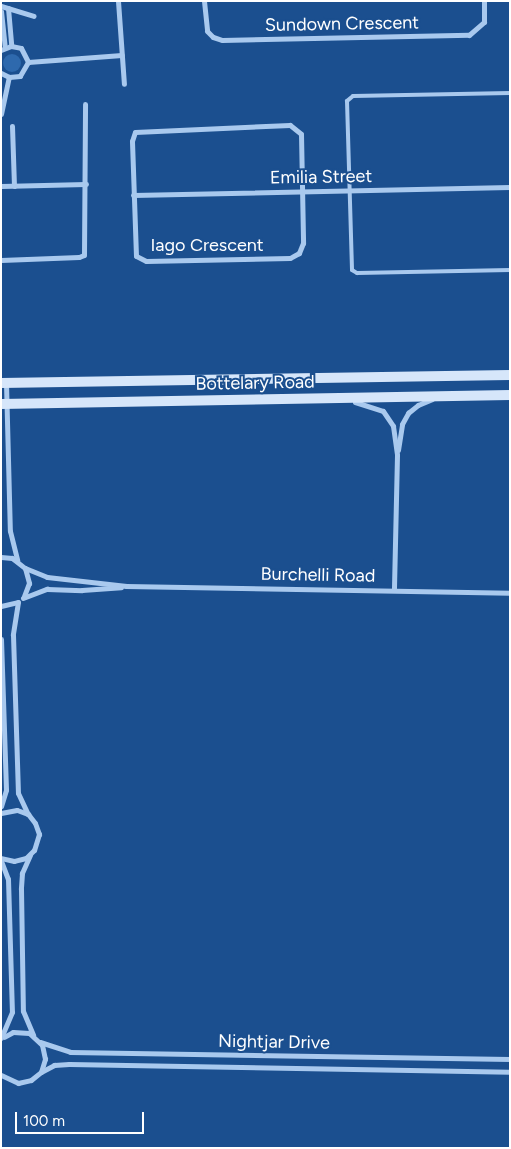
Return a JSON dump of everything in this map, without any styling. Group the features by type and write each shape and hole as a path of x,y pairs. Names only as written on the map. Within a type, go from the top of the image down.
{"main road":[{"name":"Bottelary Road","path":"4,383 510,375"},
{"name":"Bottelary Road","path":"4,404 447,394 510,395"}],"street":[{"path":"118,1 124,84"},
{"name":"Sundown Crescent","path":"204,1 207,31 213,37 222,40 469,35 484,22 484,1"},
{"path":"1,6 33,16"},
{"path":"5,48 8,8"},
{"path":"1,11 5,48"},
{"path":"1,73 9,77 24,72 28,62 25,52 5,48"},
{"path":"28,62 122,55"},
{"path":"1,114 9,77"},
{"path":"1,260 82,256 86,246 85,104"},
{"name":"Iago Crescent","path":"290,125 301,134 302,192 303,243 296,256 146,260 134,252 132,141 139,130 290,125"},
{"path":"12,126 14,186"},
{"path":"1,186 86,184"},
{"name":"Emilia Street","path":"133,195 510,187"},
{"path":"4,383 10,531 17,560 25,568 29,583 20,600 13,635 18,793 28,814 36,823 39,834 37,845 22,873 20,889 24,1011 33,1035 40,1042 45,1059 41,1072"},
{"path":"394,590 397,455 402,424 408,414 418,404 447,394"},
{"path":"336,398 362,403 383,411 393,426 397,455"},
{"path":"1,557 17,560"},
{"name":"Burchelli Road","path":"25,568 47,578 126,586 510,593"},
{"name":"Burchelli Road","path":"1,606 47,589 82,590 126,586"},
{"path":"1,639 6,790 1,806"},
{"path":"1,813 11,810 28,814"},
{"path":"1,1039 12,1012 8,879 1,860 14,861 30,855"},
{"path":"1,1039 14,1032 33,1035"},
{"name":"Nightjar Drive","path":"40,1042 70,1052 510,1059"},
{"name":"Nightjar Drive","path":"1,1075 12,1082 25,1082 54,1065 69,1064 510,1072"}],"lane":[{"path":"510,93 350,97 347,101 351,268 354,272 510,270"}],"shaded area":[{"path":"12,54 18,57 21,63 18,69 12,72 6,69 3,63 6,57"}]}
